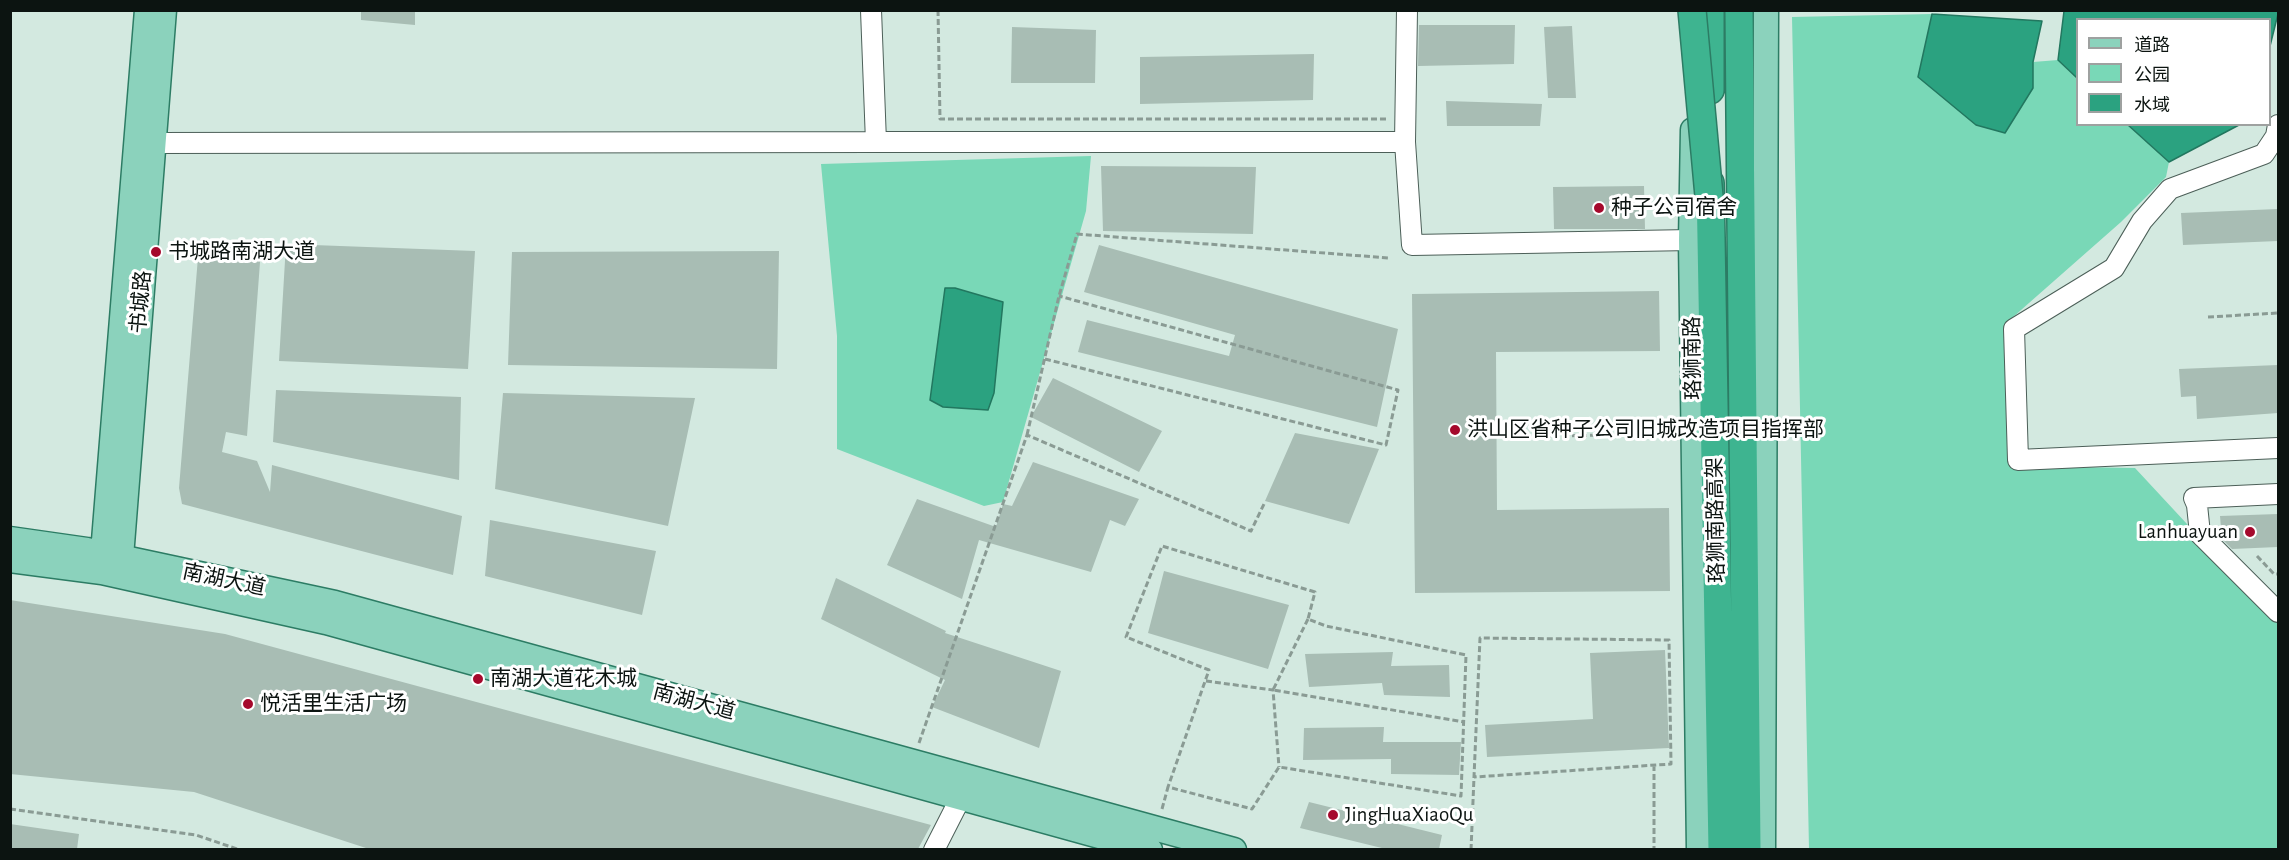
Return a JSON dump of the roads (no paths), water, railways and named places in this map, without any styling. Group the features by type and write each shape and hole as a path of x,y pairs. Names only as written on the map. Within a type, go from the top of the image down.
{"highway":[{"path":"1693,10 1710,207"},
{"name":"珞狮南路高架","path":"1710,10 1710,207 1722,849"},
{"name":"珞狮南路高架","path":"1739,10 1747,849"}],"main road":[{"name":"书城路","path":"112,555 147,10"},
{"name":"书城路","path":"112,555 164,10"},
{"name":"珞狮南路","path":"1693,10 1691,240 1699,849"},
{"path":"1763,849 1766,10"},
{"name":"南湖大道","path":"10,539 112,555 334,603 912,761 1153,839"},
{"name":"南湖大道","path":"10,560 102,572 326,622 961,797 1153,839 1234,849"}],"street":[{"path":"871,10 876,142"},
{"path":"1407,10 1405,142 1412,245 1691,240"},
{"path":"2278,125 2276,136 2264,154 2170,189 2142,220 2114,268 2014,329 2018,459 2278,448"},
{"path":"153,143 1405,142"},
{"path":"2278,494 2194,498 2198,505 2200,534 2278,612"},
{"path":"934,849 961,797"}],"water":[{"path":"2278,10 2271,42 2271,18 2076,18 2076,77 2058,60 2064,11"},
{"path":"1932,14 2042,21 2033,62 2033,88 2005,133 1976,125 1918,77"},
{"path":"2129,126 2237,126 2169,162"},
{"path":"945,288 955,288 1003,302 994,393 988,410 943,407 930,400"}],"place":[{"name":"种子公司宿舍","path":"1599,208"},
{"name":"书城路南湖大道","path":"156,252"},
{"name":"洪山区省种子公司旧城改造项目指挥部","path":"1455,430"},
{"name":"Lanhuayuan","path":"2250,532"},
{"name":"南湖大道花木城","path":"478,679"},
{"name":"悦活里生活广场","path":"248,704"},
{"name":"JingHuaXiaoQu","path":"1333,815"}]}
